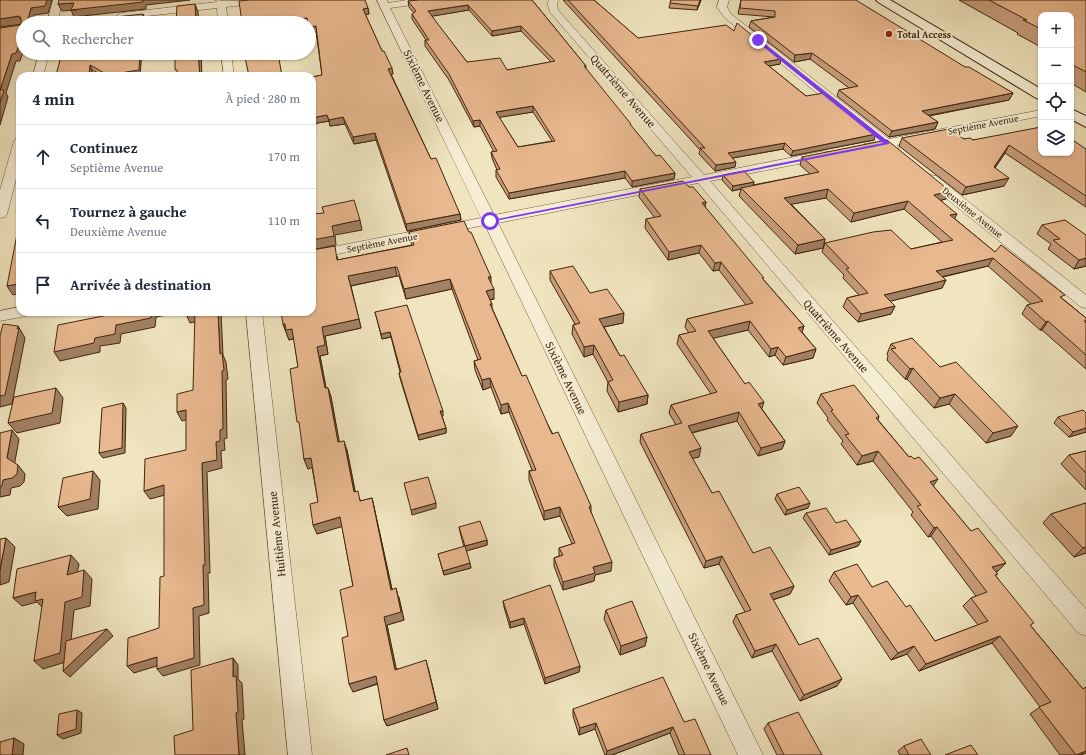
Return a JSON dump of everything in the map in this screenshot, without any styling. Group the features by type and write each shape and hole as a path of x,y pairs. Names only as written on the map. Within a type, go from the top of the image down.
{"main road":[{"path":"882,0 1038,93"},
{"path":"1074,115 1086,122"}],"street":[{"path":"54,16 58,0"},
{"path":"122,16 221,2 260,0"},
{"path":"384,3 426,0"},
{"name":"Quatrième Avenue","path":"554,0 552,2 553,10 1086,625"},
{"path":"724,0 722,7 728,16 901,155"},
{"path":"221,2 222,16"},
{"name":"Sixième Avenue","path":"384,3 751,755"},
{"path":"39,72 42,60"},
{"path":"227,60 228,72"},
{"name":"Septième Avenue","path":"859,148 1038,114"},
{"name":"Septième Avenue","path":"316,255 837,153"},
{"path":"0,214 16,156"},
{"name":"Deuxième Avenue","path":"920,170 1086,303"},
{"path":"0,316 16,313"},
{"name":"Huitième Avenue","path":"254,316 300,755"}],"building":[{"path":"0,0 47,0 45,6 31,8 29,16 16,16 0,19"},
{"path":"59,0 143,0 143,2 71,10 74,3 58,4"},
{"path":"365,0 368,8 363,9 382,51 384,51 392,68 388,69 431,159 436,158 460,214 406,224 375,133 353,137 343,117 329,120 327,115 316,117 316,76 322,75 316,16 241,16 239,1"},
{"path":"532,0 586,66 584,66 656,156 660,155 675,173 632,181 625,171 509,193 496,170 500,169 491,152 497,151 480,120 473,121 449,74 425,40 429,40 412,14 416,11 408,1","holes":["468,5 492,31 521,26 555,61 507,70 500,58 467,62 428,11","533,106 555,141 518,147 496,112"]},
{"path":"568,0 594,0 638,38 726,25 734,31 737,23 781,59 764,62 806,96 824,93 876,134 793,151 785,143 728,153 736,162 716,165 700,148 705,148"},
{"path":"671,0 700,0 698,6 670,3"},
{"path":"741,0 856,0 965,67 969,67 1013,93 922,111 938,122 892,131 839,90 858,86 812,53 795,55 751,21 775,17 775,11 740,8"},
{"path":"989,0 1086,0 1086,72 1074,66 1074,12 1038,12 1038,28 1023,20 1027,20"},
{"path":"195,4 196,16 176,16 177,6"},
{"path":"143,14 143,16 125,16"},
{"path":"16,26 16,53 12,54 0,90 0,28"},
{"path":"60,60 140,60 139,70 127,72 103,72 90,65 89,72 57,72"},
{"path":"175,60 199,60 200,72 177,72 177,70 175,70"},
{"path":"246,60 279,60 281,72 248,72"},
{"path":"0,90 4,90 0,103"},
{"path":"1038,128 1038,156 1074,156 1074,141 1086,149 1086,196 1009,145 994,167 1009,178 966,187 902,138 949,129 964,139 970,138 973,140"},
{"path":"887,140 950,191 934,195 957,214 950,215 995,252 1001,245 1065,295 1060,297 1086,318 1086,321 1084,321 1086,323 1086,355 1048,321 1046,322 1027,305 1043,301 993,258 936,271 946,280 884,295 895,306 861,314 847,298 868,293 846,269 849,268 825,243 873,232 891,230 911,249 953,240 908,201 854,213 828,189 784,198 825,239 798,245 741,188 819,172 802,157"},
{"path":"744,171 754,182 733,186 723,175"},
{"path":"683,181 689,187 693,187 706,202 702,203 764,278 762,278 804,326 798,328 816,349 786,357 778,347 771,349 750,321 708,331 745,384 749,382 764,402 758,404 785,441 761,448 739,412 688,426 701,448 689,452 712,493 719,491 753,553 770,547 794,586 770,594 799,645 818,638 842,679 804,695 776,644 755,651 736,615 751,610 722,556 706,561 641,434 682,423 671,405 717,392 679,335 696,331 687,319 753,303 721,262 715,263 701,245 669,252 646,219 661,216 640,189"},
{"path":"354,200 360,220 332,226 334,236 316,239 316,214 324,213 322,207"},
{"path":"1065,220 1086,235 1086,258 1079,260 1053,240 1060,239 1042,225"},
{"path":"464,221 469,232 471,232 491,277 488,277 494,289 486,291 492,304 490,304 522,376 526,375 552,434 558,432 591,506 589,507 612,562 593,567 595,573 563,582 554,558 563,555 559,548 575,543 560,507 544,511 529,471 536,470 508,403 501,405 490,378 482,380 474,361 481,359 450,279 404,289 397,267 348,276 359,319 322,327 325,345 317,347 325,388 328,388 338,442 344,441 354,492 358,491 360,501 372,498 391,590 396,588 401,612 384,617 395,670 426,660 436,702 384,720 376,676 349,684 342,638 348,636 340,590 353,586 340,517 313,525 310,504 318,502 311,458 304,459 299,422 297,422 290,369 298,367 292,329 286,330 282,316 316,316 316,249 335,246 337,260 414,245 409,232"},
{"path":"16,240 16,284 7,286"},
{"path":"573,266 590,293 607,289 624,313 599,319 620,356 624,355 648,395 619,402 608,382 613,380 594,345 584,347 573,325 580,323 550,271"},
{"path":"407,305 443,411 440,411 446,428 418,435 399,373 401,372 390,332 381,334 375,312"},
{"path":"103,316 151,316 151,318 116,325 115,334 95,338 94,343 54,352 58,325"},
{"path":"195,316 218,316 220,354 222,353 224,370 222,371 223,429 220,430 220,441 216,442 217,460 202,463 205,565 203,565 204,605 193,608 194,658 157,669 157,657 127,666 128,638 159,628 160,577 164,576 164,485 144,491 145,459 186,450 186,410 177,412 177,394 193,390"},
{"path":"3,324 18,326 17,329 19,328 5,395 0,396 0,336"},
{"path":"912,338 940,367 956,362 1018,426 993,433 955,394 940,398 913,368 910,369 891,349 896,348 891,344"},
{"path":"854,385 879,416 876,418 909,457 911,456 914,459 919,457 938,479 930,482 971,531 978,528 1006,563 992,567 998,574 995,575 1034,623 1030,625 1083,689 1086,687 1086,751 1076,755 1039,707 1051,702 1000,636 926,664 914,646 898,653 858,595 851,597 834,572 857,564 872,587 887,581 906,607 910,605 935,641 988,621 971,598 987,592 937,527 934,528 917,506 921,505 878,451 862,456 845,435 849,434 831,411 833,410 821,394"},
{"path":"56,388 52,413 8,423 14,397"},
{"path":"123,403 122,448 99,453 102,408"},
{"path":"1083,410 1086,413 1086,428 1073,432 1058,417"},
{"path":"12,430 7,458 18,465 17,474 12,478 3,480 2,486 0,487 0,433"},
{"path":"1086,451 1086,473 1069,455"},
{"path":"93,471 90,499 58,507 63,478"},
{"path":"428,477 436,503 411,510 404,483"},
{"path":"799,487 810,503 787,510 777,494"},
{"path":"1086,503 1086,547 1083,548 1051,514"},
{"path":"826,508 836,523 846,520 861,541 831,550 806,513"},
{"path":"480,521 487,540 465,546 459,527"},
{"path":"6,538 0,570 0,539"},
{"path":"465,546 470,563 443,571 438,554"},
{"path":"71,555 67,575 84,570 82,597 65,602 60,653 34,661 43,599 35,601 36,592 13,598 17,569"},
{"path":"550,585 580,666 545,678 524,618 510,622 503,601"},
{"path":"632,601 647,637 621,646 606,610"},
{"path":"107,629 63,671 66,641"},
{"path":"233,658 233,677 236,676 238,712 236,713 239,755 175,755 174,736 193,730 191,670"},
{"path":"663,677 684,722 695,719 711,755 685,755 673,727 607,751 596,723 580,728 573,709"},
{"path":"77,710 76,729 57,735 59,714"},
{"path":"798,712 822,755 784,755 768,723"},
{"path":"14,738 12,755 0,755 0,742"},
{"path":"921,739 931,755 909,755 904,746"},
{"path":"971,745 978,755 945,755"},
{"path":"407,748 409,755 386,755"}],"place":[{"name":"Total Access","path":"889,34"}],"route":[{"path":"490,221 887,143 758,40"}]}
